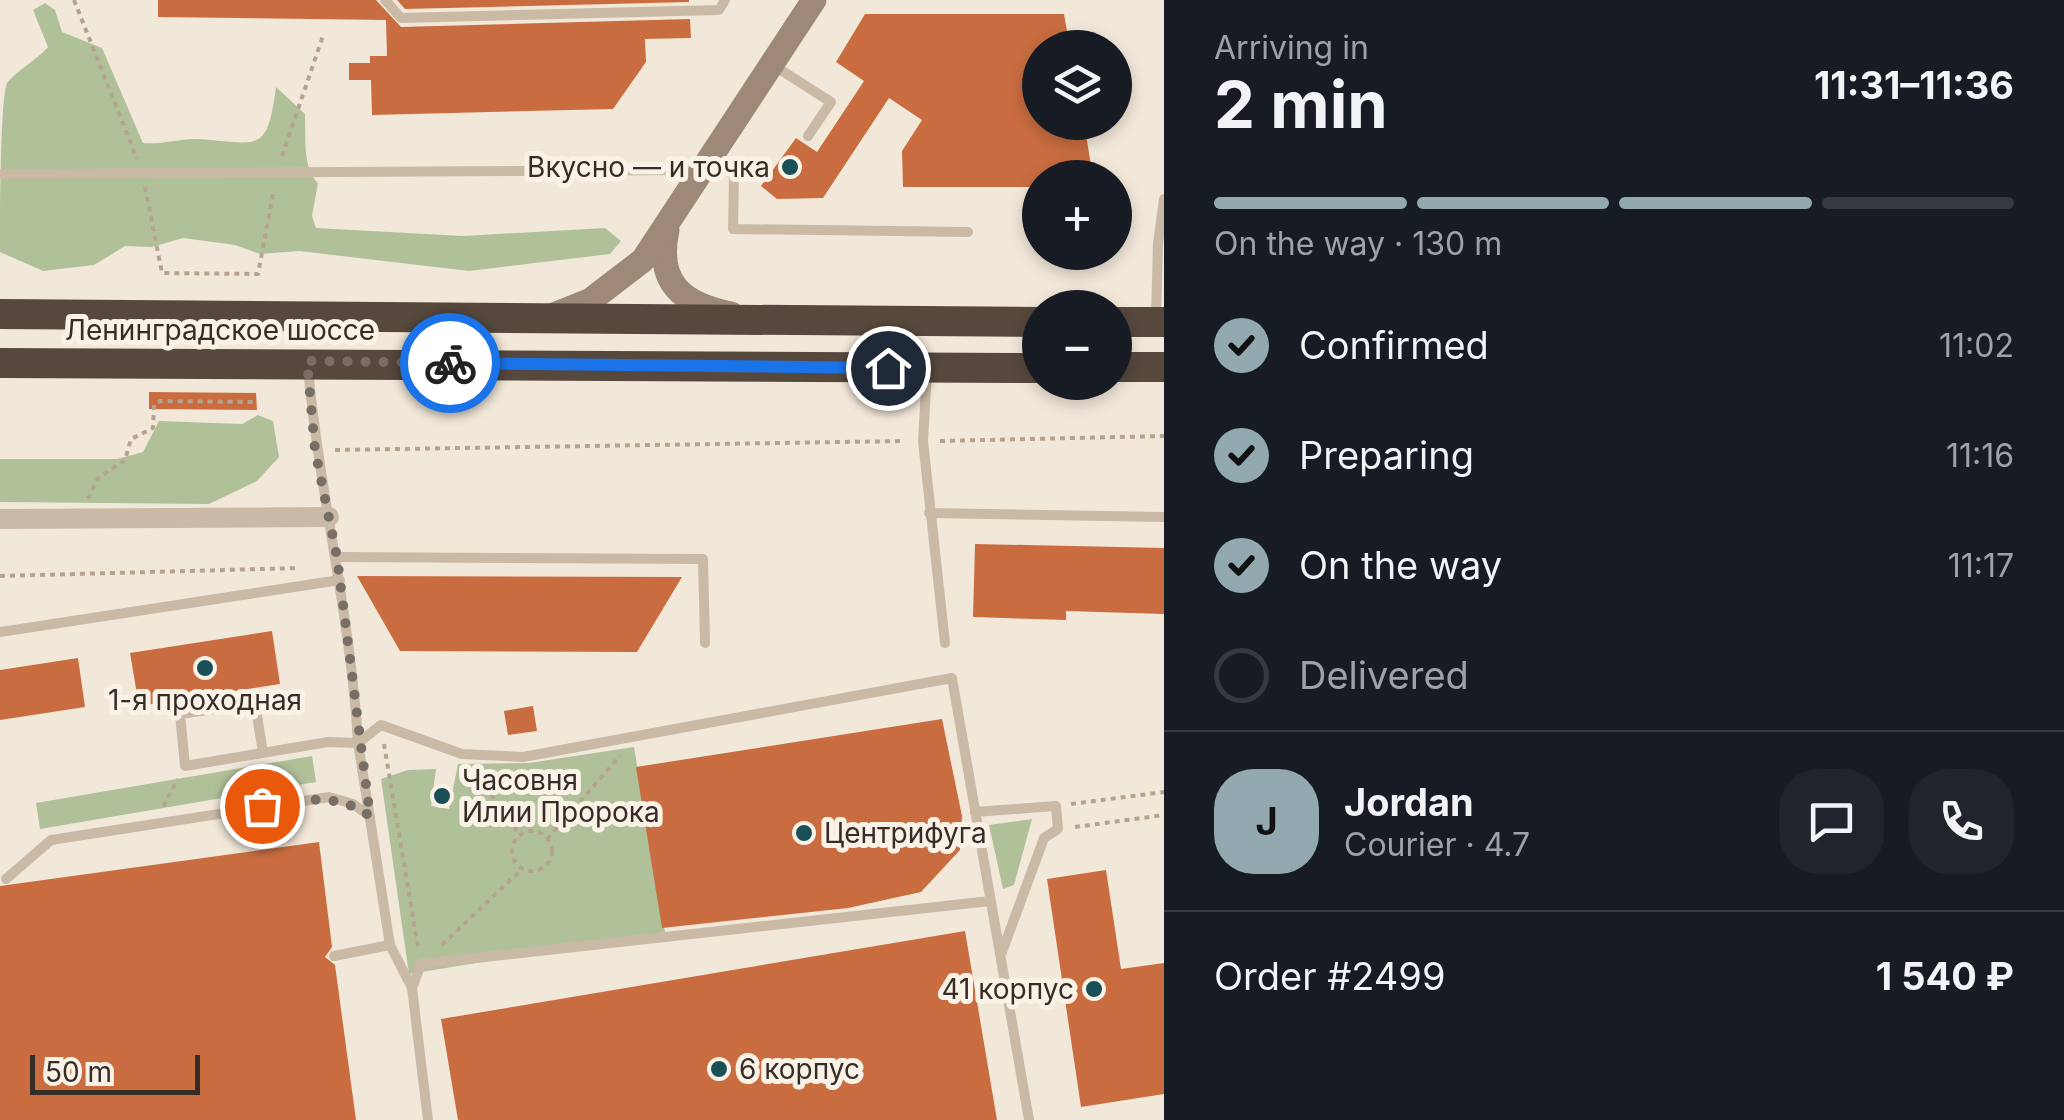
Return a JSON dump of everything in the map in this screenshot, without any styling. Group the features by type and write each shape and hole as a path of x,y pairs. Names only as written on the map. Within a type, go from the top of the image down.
{"highway":[{"name":"Ленинградское шоссе","path":"0,314 1022,322"},
{"path":"1132,322 1160,322"},
{"name":"Ленинградское шоссе","path":"0,363 307,361 1022,368"},
{"path":"1132,367 1164,367"}],"street":[{"path":"542,319 591,300 620,282 667,230 814,0"},
{"path":"667,230 662,256 665,272 690,301 724,313 780,323"},
{"path":"0,519 328,516"}],"lane":[{"path":"385,0 401,18 720,10 725,0"},
{"path":"772,65 830,102 808,136"},
{"path":"0,174 276,174 708,165 734,175 733,229 968,232"},
{"path":"1160,322 1164,199"},
{"path":"307,361 315,450 340,580 358,743 390,945 412,988 428,1120"},
{"path":"927,369 922,441 945,643"},
{"path":"929,513 1164,517"},
{"path":"337,562 702,559 705,643"},
{"path":"0,632 340,580"},
{"path":"258,753 255,702 180,714 185,766 328,742 358,743 381,725 462,754 523,756 952,678 1029,1120"},
{"path":"6,879 51,840 154,822 329,797 353,804 370,816"},
{"path":"975,812 1056,806 1058,829 1044,838 1001,958"},
{"path":"412,988 421,964 990,901"},
{"path":"334,956 390,945"}],"path":[{"path":"74,0 143,174 162,274 258,274 276,174 324,33"},
{"path":"88,520 88,495 98,478 125,460 131,439 153,428 154,405 160,401 256,402"},
{"path":"315,450 1164,436"},
{"path":"0,576 337,562"},
{"path":"381,725 421,964"},
{"path":"547,838 640,735"},
{"path":"258,753 262,806"},
{"path":"462,754 520,835"},
{"path":"154,822 185,766"},
{"path":"1056,806 1164,792"},
{"path":"1058,829 1164,815"},
{"path":"520,835 537,832 547,838 552,849 548,863 536,871 522,869"},
{"path":"520,835 512,850 522,869"},
{"path":"421,964 522,869"}],"green space":[{"path":"45,3 55,10 62,32 102,48 143,143 256,140 269,124 276,87 305,114 307,160 318,183 312,216 316,228 463,236 605,228 621,241 610,254 469,271 299,251 260,254 235,245 183,238 152,247 125,246 94,265 43,271 0,252 0,216 7,83 48,47 33,10"},
{"path":"258,415 273,421 279,457 257,481 209,504 0,502 0,459 117,459 143,452 159,421 242,424"},
{"path":"634,747 665,932 409,974 381,779 408,770 436,769 431,806 449,809 458,764 529,763"},
{"path":"312,756 316,782 40,829 36,803"},
{"path":"1032,819 1014,885 1003,889 989,825"}],"building":[{"path":"158,0 376,0 401,27 690,19 691,38 645,39 646,62 613,109 372,115 371,80 349,80 349,63 370,63 370,56 387,56 386,20 158,17"},
{"path":"397,0 689,0 689,2 405,9"},
{"path":"865,14 1064,14 1067,30 1022,30 1022,140 1087,140 1090,160 1022,160 1022,187 903,187 902,151 922,120 889,98 823,198 777,199 761,186 796,138 817,152 864,81 836,62"},
{"path":"149,392 256,393 257,410 149,409"},
{"path":"975,544 1164,548 1164,614 1066,611 1066,620 973,617"},
{"path":"357,576 682,577 637,652 400,651"},
{"name":"1-я проходная","path":"272,631 280,684 139,706 130,653"},
{"path":"78,658 85,707 0,720 0,670"},
{"path":"533,706 537,731 508,735 504,711"},
{"name":"Центрифуга","path":"942,719 962,816 960,850 921,892 848,908 662,928 636,767"},
{"path":"319,842 332,947 325,957 335,965 356,1120 0,1120 0,886"},
{"name":"41 корпус","path":"1106,870 1121,969 1164,963 1164,1094 1081,1107 1047,879"},
{"name":"6 корпус","path":"965,931 997,1120 458,1120 441,1019"}],"way so far":[{"path":"262,806 329,797 353,804 370,816 337,557 315,450 307,361 450,363"}],"place":[{"name":"Вкусно — и точка","path":"790,167"},
{"name":"1-я проходная","path":"205,668"},
{"name":"Часовня Илии Пророка","path":"442,796"},
{"name":"Центрифуга","path":"804,833"},
{"name":"41 корпус","path":"1094,989"},
{"name":"6 корпус","path":"719,1069"}],"route":[{"path":"450,363 888,368"}]}
